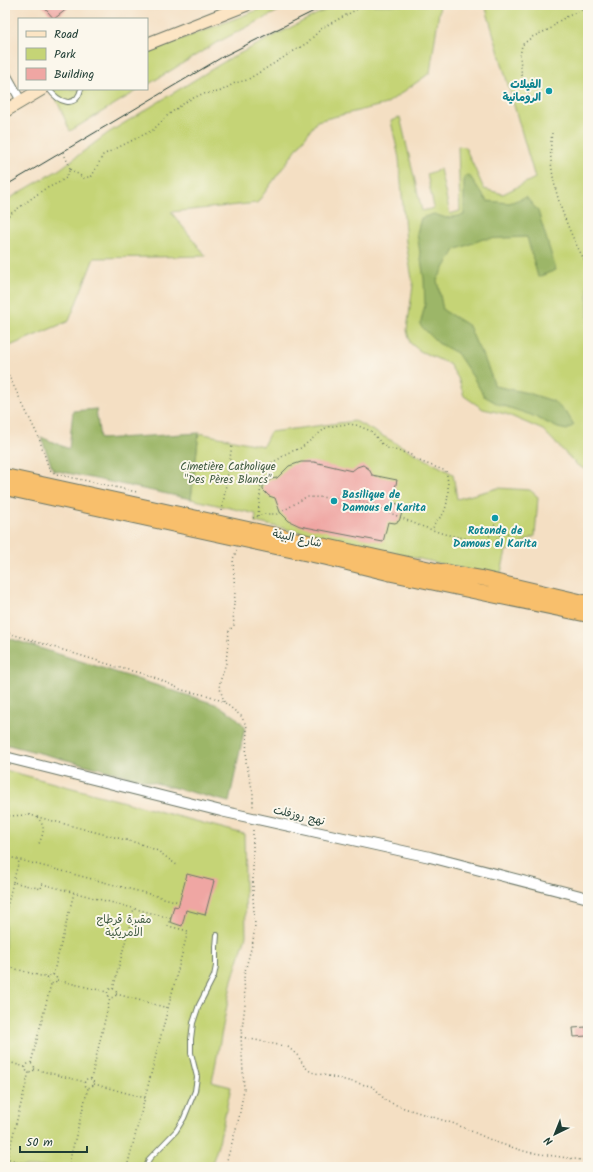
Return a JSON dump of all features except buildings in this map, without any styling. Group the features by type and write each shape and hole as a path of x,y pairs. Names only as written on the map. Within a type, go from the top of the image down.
{"highway":[{"name":"شارع البيئة","path":"5,476 440,571 481,578 588,603"},
{"name":"شارع البيئة","path":"5,488 392,574 588,615"}],"main road":[{"path":"148,44 246,5"},
{"path":"5,111 40,90"}],"street":[{"path":"5,72 21,101"},
{"name":"نهج روزفلت","path":"5,757 221,811 430,857 588,898"}],"lane":[{"path":"50,90 56,98 66,103 72,102 78,97 81,90"},
{"path":"146,1167 149,1160 176,1131 184,1118 195,1091 197,1077 191,1053 193,1023 199,1005 214,976 216,966 217,935"}],"path":[{"path":"62,152 70,169 84,178 92,176 103,155 153,130 168,115 187,101 202,94 219,92 235,82 247,80 308,43 322,28 365,5"},
{"path":"530,98 522,79 520,56 522,45 532,37 552,28 556,23 564,18 588,7"},
{"path":"552,133 550,160 559,202 568,228 588,266"},
{"path":"5,218 43,190 58,184 66,178 70,169"},
{"path":"5,368 39,438 49,469 56,474 139,493"},
{"path":"258,517 260,484 271,463 301,448 328,426 347,424 356,425 371,431 387,448 410,454 414,459 446,471 448,478 448,491 444,513 434,523 433,530"},
{"path":"227,525 222,512 232,445"},
{"path":"252,519 264,514 278,514 306,497 348,498 365,502 418,525 480,541 495,542 498,536 514,530 518,526 518,523"},
{"path":"486,541 497,520"},
{"path":"224,702 219,685 226,663 229,631 234,625 232,613 236,594 233,560 240,540"},
{"path":"5,632 124,669 152,676 182,690 210,696 224,702 242,716 247,727 246,762 253,793 253,898 255,925 253,941 244,974 245,1005 242,1037 244,1089 240,1118 225,1167"},
{"path":"5,816 36,816 141,844 158,851 178,866"},
{"path":"36,816 41,822 44,831 38,846"},
{"path":"5,856 179,902"},
{"path":"5,915 19,860"},
{"path":"13,882 41,889 42,884 170,918 168,926 188,931 127,1167"},
{"path":"48,978 53,974 74,893"},
{"path":"116,994 116,991 113,988 134,908"},
{"path":"5,966 48,978"},
{"path":"53,974 57,980 107,992"},
{"path":"25,1067 31,1063 51,984 48,982 48,978"},
{"path":"51,984 55,983 57,980"},
{"path":"107,992 109,989 113,988"},
{"path":"107,992 110,998 91,1079 94,1081 94,1084 145,1098"},
{"path":"116,994 168,1008"},
{"path":"110,998 114,997 116,994"},
{"path":"242,1037 288,1047 298,1056 304,1066 311,1072 374,1087 386,1101 455,1124 498,1143 527,1152 588,1161"},
{"path":"5,1061 25,1067 29,1072"},
{"path":"31,1063 34,1066 34,1069"},
{"path":"39,1167 6,1158 29,1072 32,1072 34,1069 85,1082 87,1079 91,1079"},
{"path":"68,1167 88,1088 85,1086 85,1082"},
{"path":"88,1088 92,1087 94,1084"}],"green space":[{"path":"271,5 290,5 216,43 148,84 148,52"},
{"path":"338,5 440,5 430,73 386,104 317,121 257,203 171,212 206,256 94,258 69,321 5,348 5,201 60,169 108,133 227,60 317,14"},
{"path":"485,5 588,5 588,471 577,465 543,430 506,414 483,409 464,396 458,378 449,364 420,351 410,343 407,330 413,285 406,242 399,158 391,121 400,117 422,211 434,208 427,174 440,169 450,214 460,211 458,146 465,147 484,189 503,194 535,178"},
{"path":"52,90 138,90 70,131"},
{"path":"469,175 487,201 509,203 526,197 538,211 556,270 538,277 527,237 483,239 455,250 437,280 443,310 469,326 495,386 528,393 553,401 568,415 574,425 567,430 558,428 531,415 498,404 484,396 457,353 438,343 420,325 425,305 424,279 417,233 421,218 434,214 446,218 464,215 464,177"},
{"path":"96,409 100,439 199,433 191,499 53,470 41,437 69,449 73,411"},
{"name":"Basilique de Damous el Karita","path":"355,421 453,474 457,499 498,488 530,490 538,497 535,536 506,551 500,577 255,522 256,514 191,499 199,433 263,446 270,432"},
{"path":"5,637 218,705 236,717 245,727 229,802 5,744"},
{"name":"مقبرة قرطاج الأمريكية","path":"5,770 244,834 246,936 232,980 212,1082 231,1087 219,1142 211,1167 5,1167"}],"tram line":[{"path":"5,186 224,56 326,5"}],"place":[{"name":"الفيلات الرومانية","path":"549,91"},
{"name":"Basilique de Damous el Karita","path":"334,501"},
{"name":"Rotonde de Damous el Karita","path":"495,518"}],"park label":[{"name":"Cimetière Catholique \"Des Pères Blancs\"","path":"228,473"}]}
